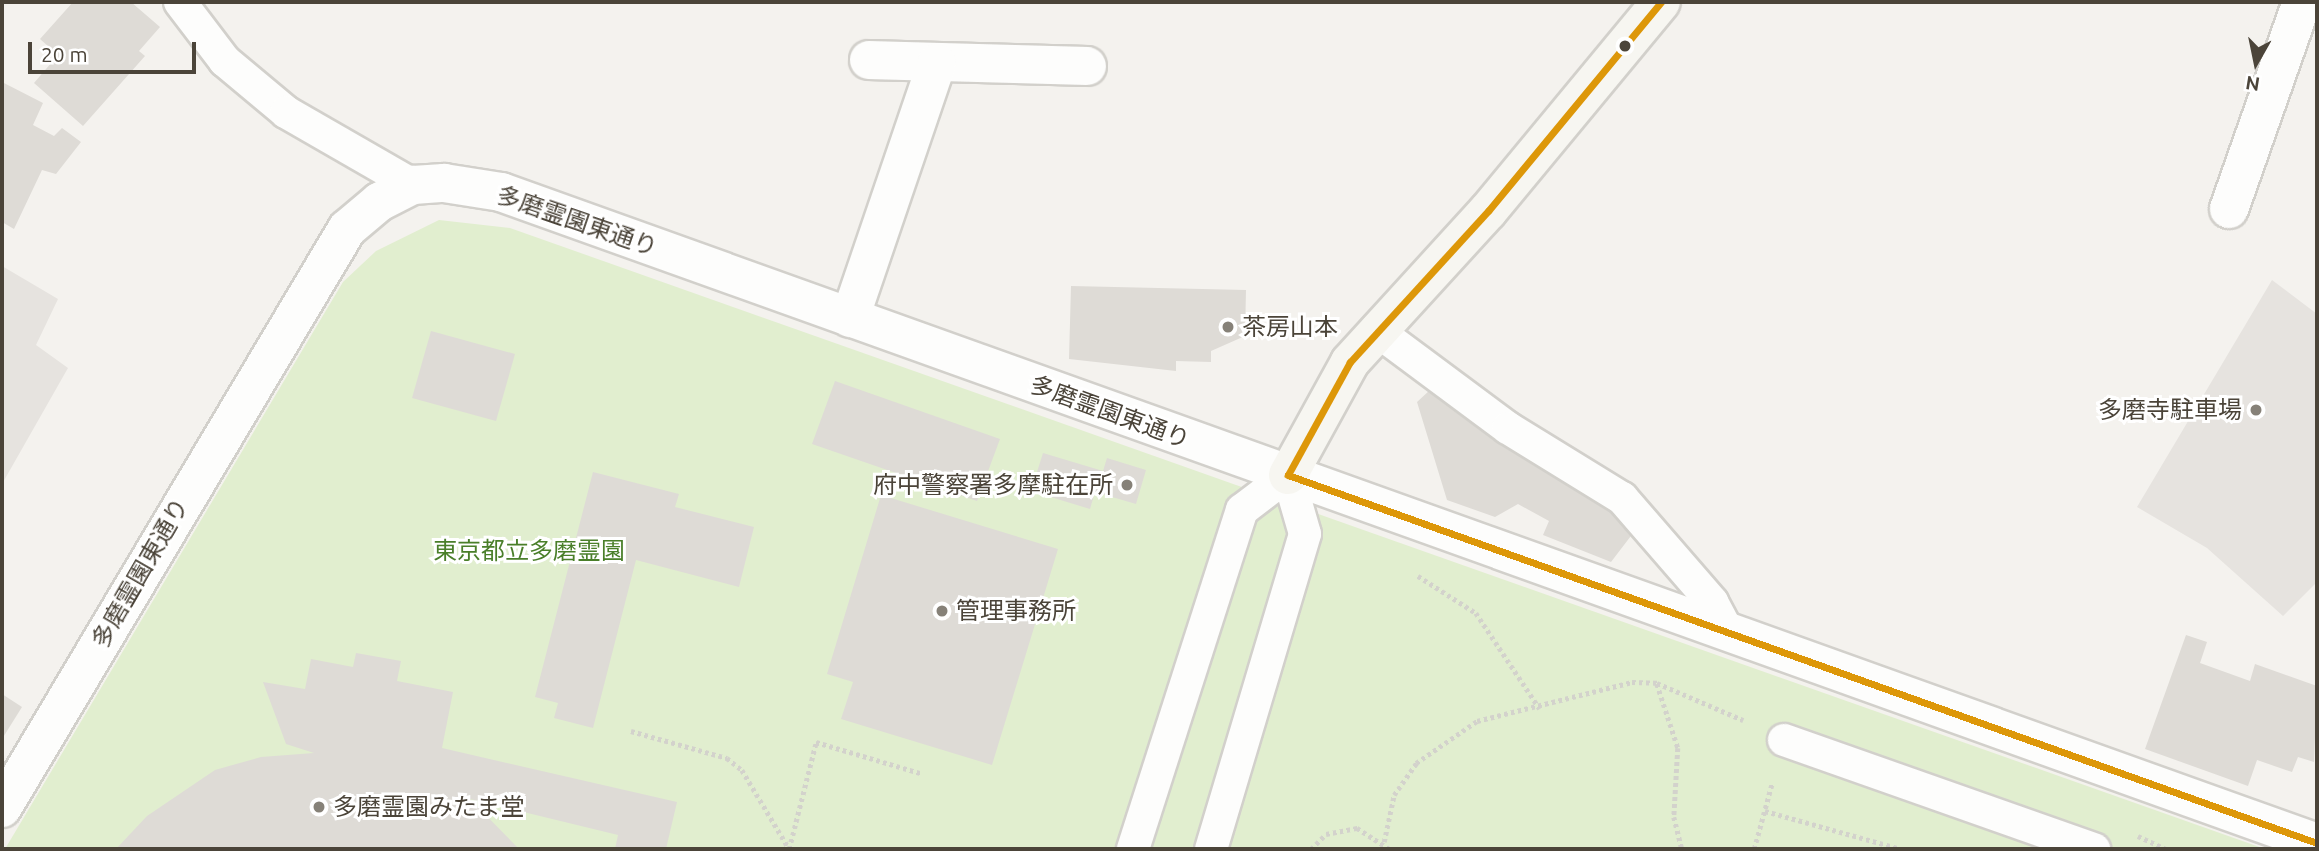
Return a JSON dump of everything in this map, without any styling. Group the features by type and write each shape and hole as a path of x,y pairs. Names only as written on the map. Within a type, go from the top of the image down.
{"street":[{"path":"1288,475 1324,401 1376,330 1488,211 1661,2"},
{"path":"2229,209 2302,2"},
{"path":"869,60 1087,66"},
{"path":"850,318 937,62"},
{"name":"多磨霊園東通り","path":"2,808 320,268 347,229 379,202 413,185 501,192 2317,843"}],"lane":[{"path":"180,2 225,61 286,112 413,185"},
{"path":"1376,330 1508,428 1622,498 1712,602 1728,632"},
{"path":"1133,849 1242,510 1288,475 1305,534 1211,849"},
{"path":"1784,740 2094,849"}],"path":[{"path":"1411,571 1476,613 1508,653 1540,709"},
{"path":"1657,683 1678,748 1674,817 1682,849"},
{"path":"1384,842 1394,795 1416,763 1477,721 1540,709 1590,690 1657,683 1784,740"},
{"path":"631,732 727,758 742,770 789,849"},
{"path":"789,849 816,742 920,774"},
{"path":"1754,849 1765,811 1901,849"},
{"path":"1311,849 1341,828 1357,828 1384,842 1389,849"}],"green space":[{"name":"東京都立多磨霊園","path":"439,220 510,228 2265,849 5,849 343,282 376,251"}],"shaded area":[{"path":"2,266 58,299 36,345 68,368 2,484"},
{"name":"多磨寺駐車場","path":"2272,280 2317,314 2317,582 2283,616 2207,548 2137,507"}],"building":[{"path":"73,2 131,2 160,27 139,51 145,56 83,126 34,83 58,55 40,39"},
{"path":"2,82 43,103 33,125 54,136 62,128 81,142 56,174 42,170 14,229 2,222"},
{"path":"1071,286 1246,290 1245,336 1211,351 1211,362 1176,361 1176,371 1069,359"},
{"path":"431,331 515,354 496,421 412,398"},
{"path":"835,381 1000,439 977,501 812,444"},
{"path":"1430,390 1619,510 1637,528 1611,562 1543,535 1549,521 1518,504 1495,517 1447,500 1417,402"},
{"path":"1043,453 1103,471 1107,458 1146,470 1136,504 1095,492 1090,509 1031,491"},
{"path":"593,472 679,494 675,507 754,527 739,587 636,560 593,728 554,718 558,703 535,697"},
{"name":"管理事務所","path":"881,495 1058,549 992,765 841,719 853,682 827,674"},
{"path":"2186,635 2207,642 2200,663 2250,681 2255,664 2317,686 2314,762 2298,757 2292,772 2257,760 2248,786 2145,749"},
{"path":"356,653 401,661 397,681 453,692 442,748 677,802 666,849 615,849 618,835 470,799 519,849 116,849 147,816 215,770 261,757 314,753 286,744 263,682 305,689 311,659 353,667"},
{"path":"2,694 22,707 2,739"}],"transit line":[{"path":"1661,2 1488,211 1350,362 1288,475 2317,843"}],"place":[{"name":"茶房山本","path":"1228,327"},
{"name":"多磨寺駐車場","path":"2256,410"},
{"name":"府中警察署多摩駐在所","path":"1127,485"},
{"name":"管理事務所","path":"942,611"},
{"name":"多磨霊園みたま堂","path":"319,807"}]}
